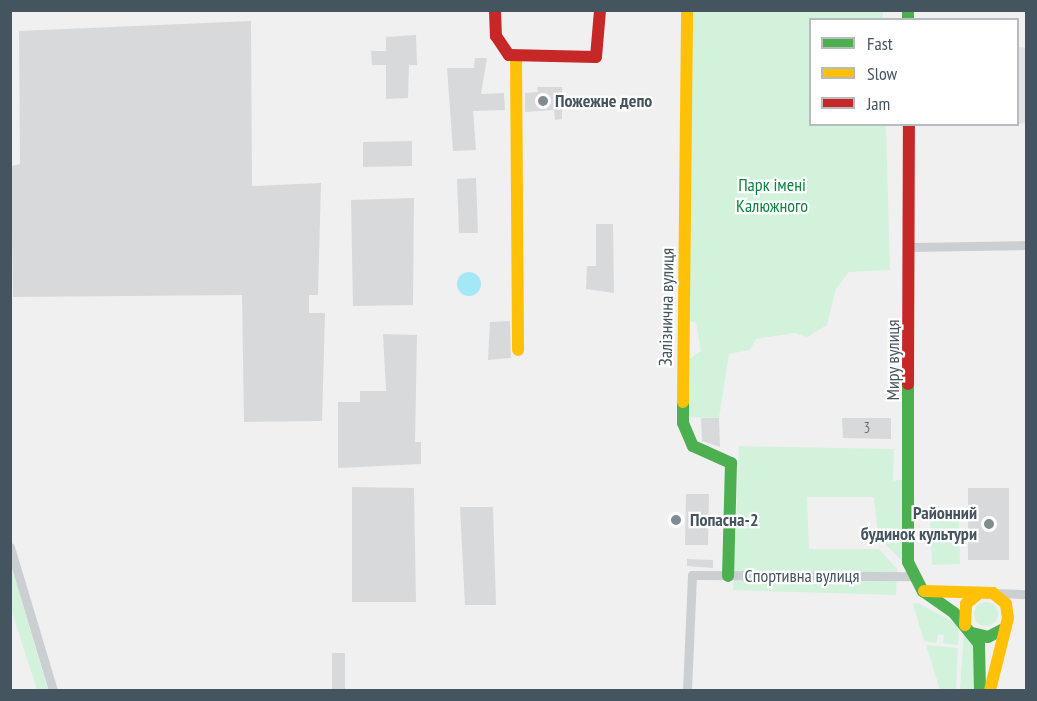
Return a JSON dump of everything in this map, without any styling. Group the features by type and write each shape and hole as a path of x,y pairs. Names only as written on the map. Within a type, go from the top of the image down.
{"street":[{"path":"495,10 496,36 509,55 596,57 600,10"},
{"name":"Залізнична вулиця","path":"687,10 683,423 693,446 731,463 728,576"},
{"path":"516,56 518,350"},
{"name":"Миру вулиця","path":"909,126 911,247 908,562 912,576 923,591 969,629"},
{"path":"911,247 1026,244"},
{"path":"10,547 53,690"},
{"name":"Спортивна вулиця","path":"687,690 692,575 912,576"},
{"path":"923,591 1026,594"},
{"path":"978,593 964,608 969,629 979,644 980,690"},
{"path":"993,593 1007,608"},
{"path":"990,690 1012,594"},
{"path":"969,629 988,638 1004,628"}],"shaded area":[{"path":"1019,47 1026,48 1026,123 1019,124"}],"green space":[{"name":"Парк імені Калюжного","path":"691,11 883,11 883,18 809,18 809,126 886,126 890,270 849,272 836,289 827,325 807,337 795,333 756,339 750,350 729,354 719,418 687,417 688,360 701,351 696,323 690,321"},
{"path":"739,446 894,449 893,481 905,479 903,562 878,537 874,497 807,497 809,549 879,549 897,569 896,595 733,590"},
{"path":"959,516 960,564 932,565 930,517"},
{"path":"10,565 48,690 37,690 11,609"},
{"path":"986,602 995,605 998,614 995,623 986,626 977,623 974,614 977,605"},
{"path":"918,603 959,625 958,645 943,643 944,635 938,634 936,643 924,641 913,604"},
{"path":"964,630 974,646 974,690 960,690"},
{"path":"926,645 958,648 956,690 940,690"}],"water":[{"path":"469,272 477,276 481,284 477,292 469,296 461,292 457,284 461,276"}],"building":[{"path":"251,21 252,186 321,183 318,295 309,295 309,313 325,313 322,421 244,422 242,295 13,297 11,166 20,164 19,31"},
{"path":"416,35 417,65 409,65 408,98 386,99 386,65 372,65 371,51 386,51 386,37"},
{"path":"475,58 487,58 481,94 504,93 505,110 473,111 476,150 453,151 447,68 474,68"},
{"name":"Пожежне депо","path":"537,87 562,87 562,119 555,120 554,110 525,112 525,93 538,92"},
{"path":"412,141 412,166 363,167 363,142"},
{"path":"476,178 478,233 459,233 457,179"},
{"path":"414,198 413,305 353,306 351,200"},
{"path":"596,224 613,224 614,293 586,289 587,266 596,266"},
{"path":"510,321 511,358 488,360 490,322"},
{"path":"383,334 417,335 415,442 421,442 421,464 338,468 338,402 360,402 360,391 386,391"},
{"path":"701,418 719,418 720,447 702,441"},
{"path":"842,418 891,418 891,439 843,438"},
{"path":"352,487 414,488 416,602 352,602"},
{"name":"Районний будинок культури","path":"968,488 1009,488 1009,560 968,560"},
{"name":"Попасна-2","path":"686,494 709,494 708,545 685,545"},
{"path":"460,507 493,507 496,605 465,605"},
{"path":"687,559 713,560 713,568 687,566"},
{"path":"332,653 345,653 345,690 332,690"}],"traffic: fast":[{"path":"908,10 908,18"},
{"path":"908,384 908,562 923,591 954,613 979,644 980,690"},
{"path":"683,402 683,423 693,446 731,463 728,576"},
{"path":"972,633 988,637 1004,629"}],"traffic: slow":[{"path":"683,402 687,10"},
{"path":"516,56 518,350"},
{"path":"924,591 993,593 1006,604 1008,618 990,690"},
{"path":"965,625 966,604 979,593"}],"traffic: jam":[{"path":"495,10 496,36 509,55 596,57 600,10"},
{"path":"908,384 909,126"}],"place":[{"name":"Пожежне депо","path":"543,101"},
{"name":"Попасна-2","path":"676,520"},
{"name":"Районний будинок культури","path":"989,524"}]}
